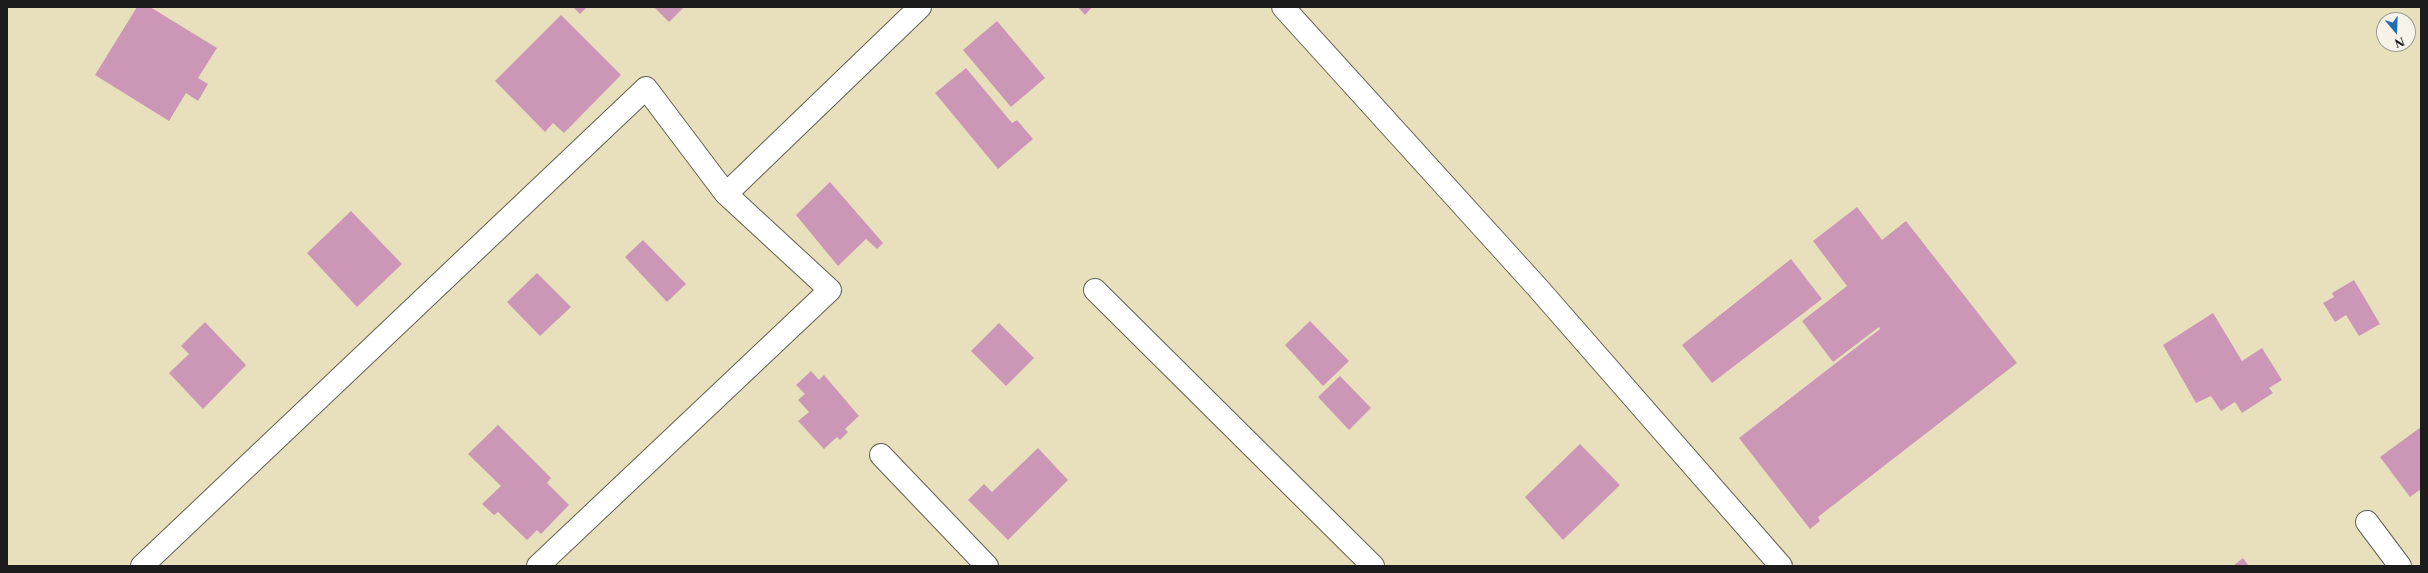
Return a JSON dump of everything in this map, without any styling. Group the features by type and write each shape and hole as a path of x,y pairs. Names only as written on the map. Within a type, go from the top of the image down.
{"street":[{"path":"726,194 920,7"},
{"path":"1283,7 1537,287 1781,566"},
{"path":"142,566 646,88 726,194 830,290 538,566"},
{"path":"1095,290 1373,566"},
{"path":"881,455 987,566"},
{"path":"2367,522 2400,566"}],"building":[{"path":"137,7 150,7 217,48 198,78 208,84 198,101 186,93 169,121 95,75"},
{"path":"573,7 587,7 580,14"},
{"path":"654,7 684,7 669,22"},
{"path":"1078,7 1092,7 1085,15"},
{"path":"561,15 621,75 564,133 553,123 545,132 495,81"},
{"path":"997,21 1045,78 1011,107 963,50"},
{"path":"966,68 1012,123 1017,120 1033,139 998,169 935,93"},
{"path":"830,182 883,243 877,249 866,239 838,266 796,215"},
{"path":"1857,207 1882,240 1906,221 2017,363 1818,517 1820,521 1810,529 1739,438 1880,329 1879,327 1833,362 1802,321 1847,286 1813,241"},
{"path":"351,211 402,264 357,307 307,253"},
{"path":"643,240 686,284 667,302 625,257"},
{"path":"1791,259 1822,299 1712,383 1682,345"},
{"path":"537,273 571,307 540,336 507,302"},
{"path":"2354,280 2380,324 2359,336 2346,315 2335,322 2323,303 2334,297 2332,293"},
{"path":"2213,313 2242,361 2262,348 2282,380 2269,388 2273,393 2242,413 2235,402 2221,411 2211,396 2196,403 2163,345"},
{"path":"1310,321 1349,361 1323,386 1285,345"},
{"path":"205,322 246,365 203,409 169,373 189,354 181,346"},
{"path":"999,323 1034,358 1006,386 971,351"},
{"path":"811,371 819,380 824,375 859,416 845,429 848,432 840,440 837,437 824,449 798,421 809,412 798,400 805,394 796,385"},
{"path":"1340,376 1371,408 1349,430 1318,397"},
{"path":"498,425 551,478 547,483 569,505 541,534 537,530 527,540 498,512 494,515 482,504 501,486 468,454"},
{"path":"2421,427 2421,489 2410,497 2380,457"},
{"path":"1580,444 1620,485 1563,540 1525,497"},
{"path":"1038,448 1068,480 1008,540 968,500 984,484 992,492"},
{"path":"2243,558 2249,566 2233,566"}]}
